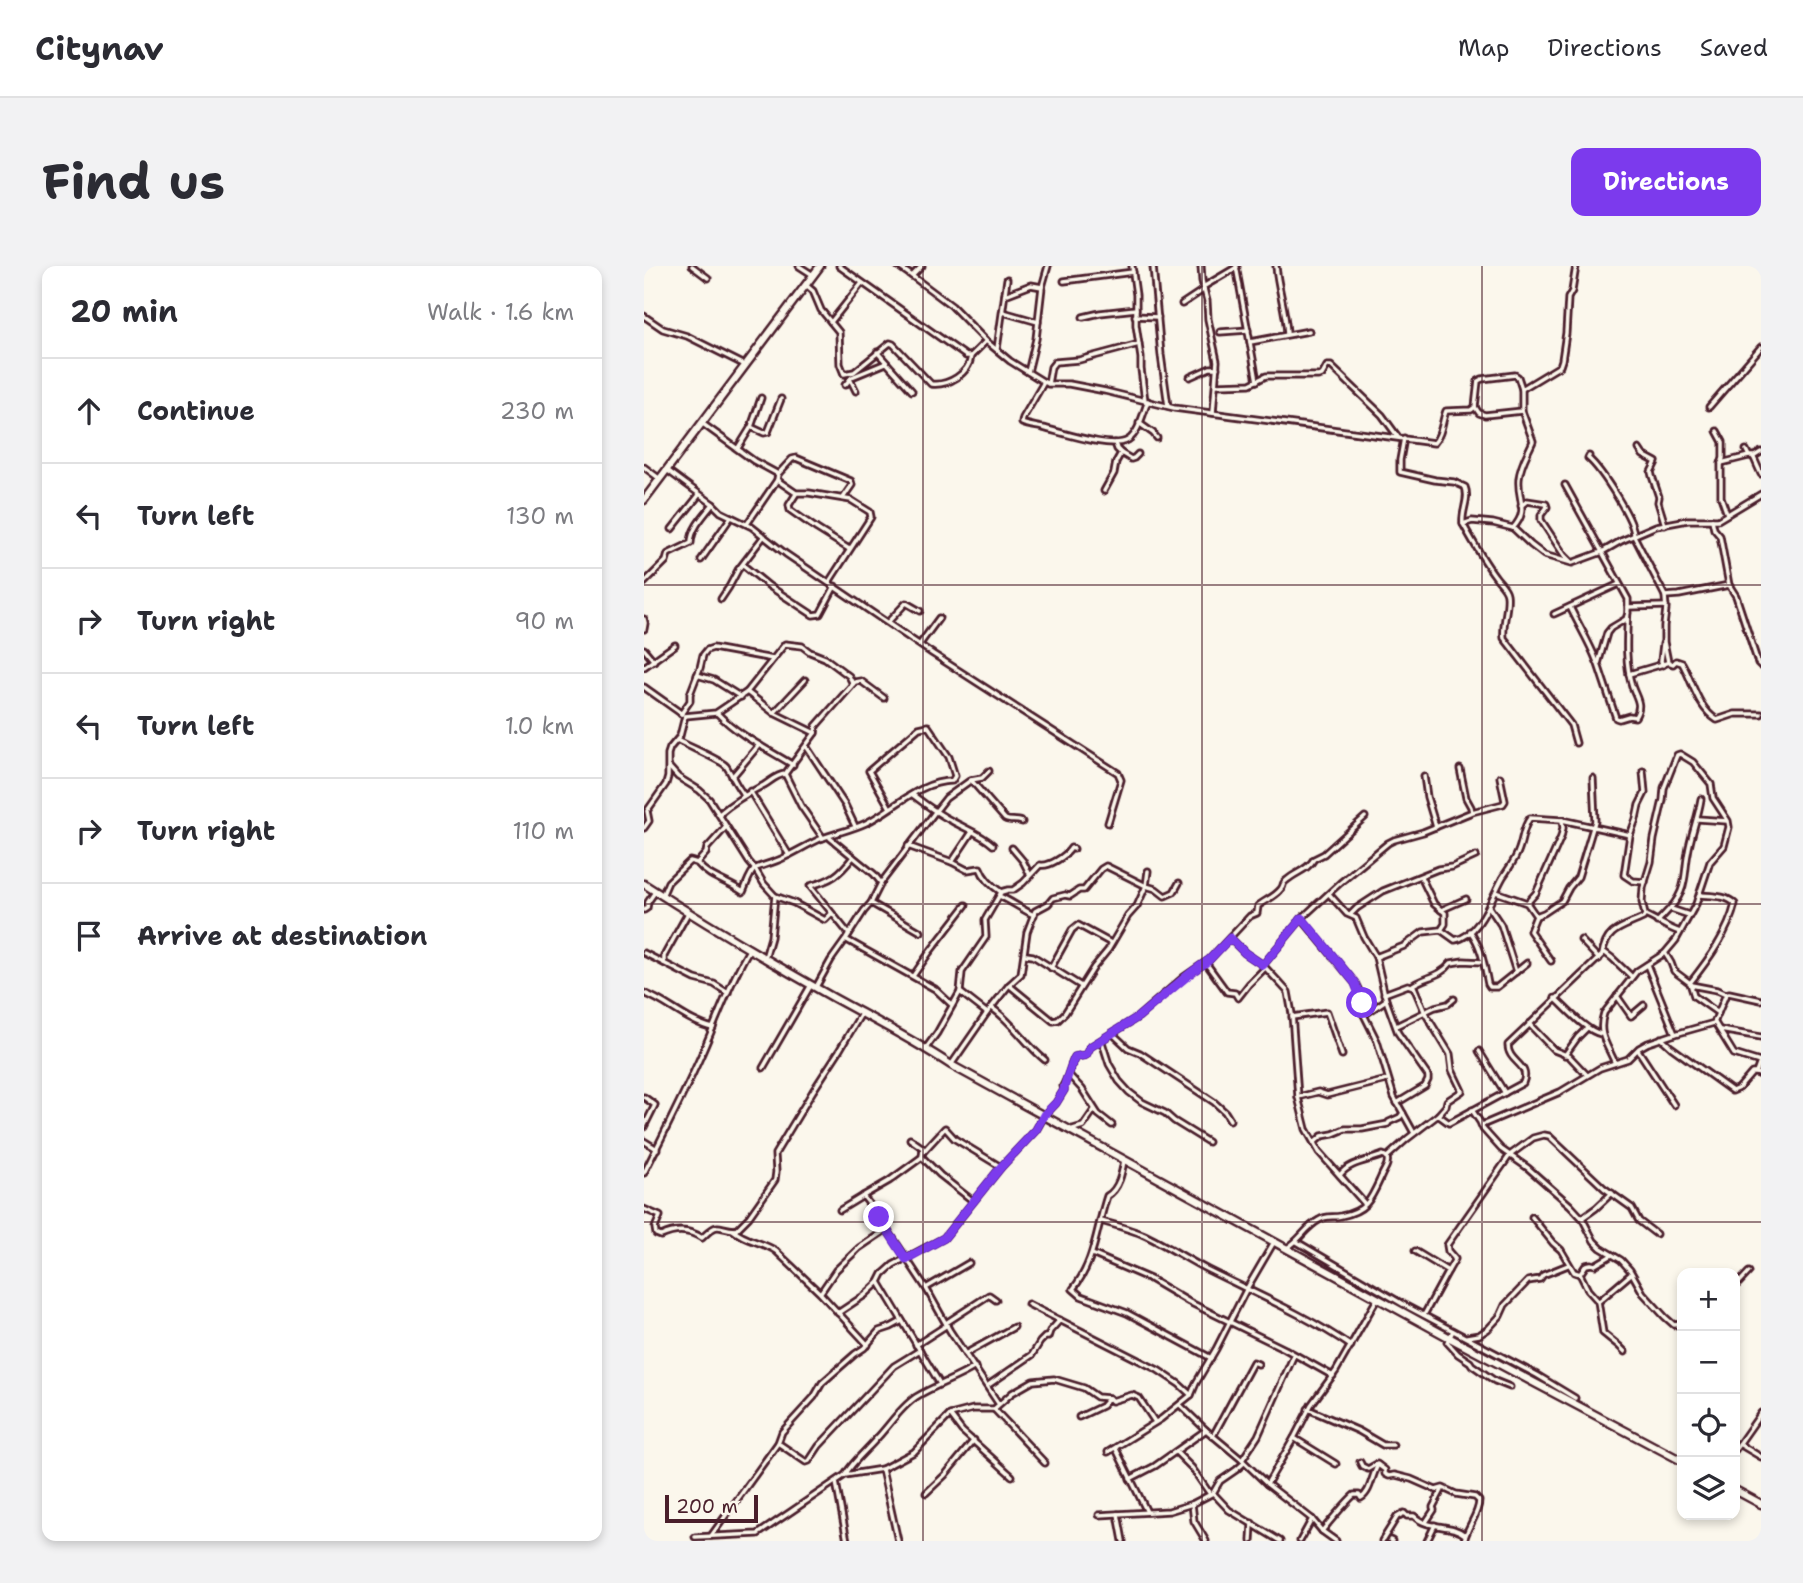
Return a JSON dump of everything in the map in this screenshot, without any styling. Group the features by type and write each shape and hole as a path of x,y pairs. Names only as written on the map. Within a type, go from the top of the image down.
{"main road":[{"path":"644,500 820,266"},
{"path":"644,884 688,913 926,1048 951,1065 1377,1299 1422,1318 1677,1458"},
{"path":"1740,1493 1761,1504"}],"street":[{"path":"692,266 708,278"},
{"path":"799,266 813,275"},
{"path":"839,266 966,356 971,356"},
{"path":"898,266 952,306 1010,361 1046,383 1073,385 1213,413 1434,443 1440,435 1446,411 1471,410 1475,407"},
{"path":"912,276 922,266"},
{"path":"1028,372 1048,266"},
{"path":"1132,266 1136,295 1135,316 1142,358 1146,401 1131,438 1115,443 1065,435 1022,423 1055,362 1079,360 1139,344"},
{"path":"1153,266 1168,406"},
{"path":"1201,266 1217,368 1213,413"},
{"path":"1182,304 1236,266 1257,382"},
{"path":"1276,266 1287,334"},
{"path":"1522,389 1559,366 1562,360 1568,298 1572,291 1576,266"},
{"path":"1064,281 1133,272"},
{"path":"997,349 1007,279"},
{"path":"831,322 862,283"},
{"path":"806,285 813,291 821,310 839,332 840,364 844,374 854,372 877,352 893,344 931,384 936,385 952,380 962,373 971,361 971,356 986,341"},
{"path":"1005,295 1031,285 1042,287"},
{"path":"1083,317 1136,309"},
{"path":"1002,312 1038,322"},
{"path":"644,316 663,329 687,336 745,365"},
{"path":"1135,316 1158,317"},
{"path":"1220,332 1248,330"},
{"path":"1250,342 1309,331"},
{"path":"1709,407 1761,347"},
{"path":"877,352 912,391"},
{"path":"845,384 850,379 886,363"},
{"path":"1216,385 1250,384 1266,376 1318,376 1322,375 1327,366 1331,366 1382,415 1401,438 1400,472 1454,482 1465,487 1467,497 1462,513 1463,524 1507,594 1502,627 1504,638 1571,725 1576,743"},
{"path":"1190,377 1210,368 1217,368"},
{"path":"1513,528 1522,515 1518,480 1533,441 1522,411 1522,389 1515,375 1477,382 1475,407 1479,413 1485,415 1522,411"},
{"path":"850,379 856,391"},
{"path":"738,448 751,427 761,398"},
{"path":"751,427 768,432 781,399"},
{"path":"701,423 796,493 843,498 858,503 871,514 829,582"},
{"path":"1139,423 1157,438"},
{"path":"1717,431 1723,442 1721,497 1727,514"},
{"path":"1115,443 1119,452 1131,458 1138,454"},
{"path":"1639,449 1643,455 1656,462 1651,472 1665,525"},
{"path":"1746,450 1761,474"},
{"path":"1721,463 1761,452"},
{"path":"1104,491 1121,453"},
{"path":"1589,456 1623,508 1634,536 1665,596 1664,642 1670,663"},
{"path":"747,524 792,459 796,458 851,481 852,485 843,498"},
{"path":"644,467 660,479"},
{"path":"667,470 722,512 747,524 786,554 995,695 1119,773 1121,780 1108,823"},
{"path":"1565,485 1628,598 1627,656 1632,687 1639,702 1640,710 1636,717 1616,718 1587,637 1570,607"},
{"path":"796,493 789,505 790,510 849,549"},
{"path":"1463,524 1472,521 1513,528 1541,552 1572,564 1656,526 1688,520 1718,520 1761,494"},
{"path":"671,529 699,495"},
{"path":"1521,506 1527,501 1546,504 1541,520 1572,564"},
{"path":"644,583 666,561 668,554 691,543 697,525 713,504"},
{"path":"701,560 731,517"},
{"path":"1712,520 1714,529 1720,536 1730,585 1761,666"},
{"path":"721,598 764,536"},
{"path":"743,565 813,615 820,614 835,586"},
{"path":"1554,614 1619,584"},
{"path":"1665,596 1730,585"},
{"path":"888,622 906,603 920,611"},
{"path":"1628,607 1666,606"},
{"path":"1598,664 1607,633 1626,620 1628,613"},
{"path":"920,644 939,618"},
{"path":"644,619 644,629"},
{"path":"1663,665 1661,661 1664,642"},
{"path":"644,687 683,715 716,713 747,692 785,643 802,646 837,666 849,676 853,684"},
{"path":"644,667 675,645"},
{"path":"644,828 649,821 647,811 666,784 668,754 677,740 703,655 713,648 774,659"},
{"path":"644,649 654,660"},
{"path":"1629,674 1676,661 1682,663 1698,698 1713,718 1717,720 1735,714 1761,713"},
{"path":"697,675 714,680 741,697"},
{"path":"774,713 805,680"},
{"path":"719,814 750,791 779,774 785,774 815,733 816,726 856,681 884,698"},
{"path":"747,692 774,713 815,733"},
{"path":"716,713 759,745 793,765"},
{"path":"662,896 668,882 690,860 707,873 743,892 755,869 789,856 823,838 864,823 914,795 922,788 942,781 952,781 955,778 954,769 949,757 928,726 919,727 869,771 890,808"},
{"path":"677,740 725,764 734,783 744,795"},
{"path":"733,778 759,745"},
{"path":"806,746 845,805 855,826"},
{"path":"1615,1063 1601,1034 1604,1013 1631,977 1665,953 1676,940 1700,895 1710,862 1724,846 1729,827 1713,798 1711,784 1693,762 1680,754 1677,755 1664,788 1664,800 1642,902 1645,915"},
{"path":"669,767 678,777 704,793 764,884 775,896 825,920 831,914"},
{"path":"1460,769 1472,812"},
{"path":"763,1068 831,960 871,903 881,883 908,846 946,798 971,780 982,778 989,771"},
{"path":"1643,771 1645,793 1630,835 1623,875 1633,881 1645,882"},
{"path":"785,774 801,806 823,838"},
{"path":"1424,776 1436,827"},
{"path":"1206,963 1227,992 1235,993 1238,998 1302,918 1388,843 1472,812 1503,804 1505,801 1500,777"},
{"path":"1536,916 1562,901 1576,882 1595,821 1593,778"},
{"path":"971,780 1005,819 1022,822"},
{"path":"750,791 789,856"},
{"path":"914,795 935,812 985,837 993,845"},
{"path":"1657,922 1671,909 1681,893 1687,854 1701,799"},
{"path":"838,1313 859,1301 893,1265 944,1238 1056,1103 1064,1090 1063,1086 1075,1057 1086,1055 1090,1047 1138,1017 1206,963 1250,916 1257,913 1258,906 1281,889 1285,881 1324,854 1365,817"},
{"path":"1376,957 1404,946 1423,932 1441,930 1455,940 1470,932 1489,907 1518,852 1528,820 1533,817 1562,820 1630,835"},
{"path":"1698,819 1728,821"},
{"path":"1527,903 1536,893 1561,837 1562,820"},
{"path":"697,863 726,827"},
{"path":"952,862 972,832"},
{"path":"829,837 874,874 881,883"},
{"path":"908,846 967,870 979,868 1000,894 1034,915"},
{"path":"1012,848 1030,875"},
{"path":"926,1048 960,992 962,972 986,937 985,920 1000,894 1023,883 1040,865 1048,866 1067,854 1071,848 1074,849"},
{"path":"1351,914 1383,891 1476,856"},
{"path":"849,934 810,886 829,881 844,869 853,857"},
{"path":"951,1065 991,1007 1021,974 1027,932 1035,911 1053,898 1070,896 1084,890 1106,866 1165,895 1174,892 1179,883"},
{"path":"1009,985 1055,1022 1065,1013 1137,906 1146,886 1148,871"},
{"path":"1420,877 1434,904 1444,913 1445,924 1441,930"},
{"path":"644,910 655,892"},
{"path":"1496,892 1527,903 1536,913 1530,931 1551,961"},
{"path":"1329,894 1356,918 1376,957 1384,994 1400,1035 1429,1078 1425,1086 1397,1103"},
{"path":"1700,895 1731,900 1735,904 1727,927 1713,952 1690,984 1694,996 1718,1013"},
{"path":"765,958 771,937 775,896"},
{"path":"1441,910 1466,899"},
{"path":"871,903 921,932"},
{"path":"913,976 966,905"},
{"path":"1489,907 1507,939 1509,955 1516,972"},
{"path":"1671,909 1690,916"},
{"path":"664,963 664,956 688,913"},
{"path":"1645,915 1680,933"},
{"path":"1438,1115 1449,1123 1522,1083 1525,1079 1524,1072 1508,1053 1508,1045 1599,959 1604,953 1604,944 1615,930 1645,915"},
{"path":"1302,918 1355,983 1397,1103 1414,1133"},
{"path":"1051,968 1077,925 1111,943"},
{"path":"1470,932 1477,941 1490,987 1496,987 1527,963"},
{"path":"1230,938 1288,992 1298,1097 1305,1126 1319,1152 1365,1204"},
{"path":"846,939 934,989 952,1005"},
{"path":"1581,940 1599,959"},
{"path":"644,1173 750,949"},
{"path":"644,953 695,979 714,984 728,993"},
{"path":"1604,953 1631,977"},
{"path":"1665,953 1674,971 1690,984 1761,1000"},
{"path":"1025,954 1081,986"},
{"path":"1384,994 1440,975 1453,962 1483,961"},
{"path":"1647,965 1675,1034"},
{"path":"1387,1157 1438,1115 1447,1101 1462,1091 1452,1070 1450,1054 1425,1013 1413,985"},
{"path":"960,992 987,1013"},
{"path":"644,993 691,1020 713,1028"},
{"path":"1714,1023 1726,994"},
{"path":"1617,996 1630,1015 1644,1005"},
{"path":"1396,1026 1454,999"},
{"path":"1555,999 1587,1028 1601,1034"},
{"path":"1364,1015 1386,1000"},
{"path":"991,1007 1008,1020 1045,1060"},
{"path":"1292,1017 1327,1012 1342,1055"},
{"path":"733,1230 749,1217 775,1180 775,1154 862,1013"},
{"path":"1482,1125 1549,1097 1587,1075 1628,1059 1642,1046 1714,1023"},
{"path":"1661,1038 1732,1091 1739,1088 1752,1073 1759,1074 1760,1062 1734,1054 1714,1023"},
{"path":"1530,1024 1554,1050 1566,1055 1587,1075"},
{"path":"1566,1055 1587,1028"},
{"path":"1720,1030 1761,1037"},
{"path":"1113,1034 1129,1048 1203,1094 1220,1107 1230,1120"},
{"path":"1101,1041 1109,1064 1129,1092 1208,1142"},
{"path":"1638,1050 1674,1105"},
{"path":"1479,1051 1505,1093"},
{"path":"1069,1075 1083,1088 1094,1110 1112,1125"},
{"path":"1298,1097 1318,1092 1327,1095 1388,1079"},
{"path":"644,1097 654,1105 644,1127"},
{"path":"1071,1130 1083,1126 1094,1110"},
{"path":"1472,1110 1494,1143 1549,1185 1582,1218 1594,1241 1621,1260 1643,1293 1665,1317 1677,1325"},
{"path":"1314,1143 1322,1136 1345,1129 1388,1125 1403,1113"},
{"path":"840,1210 889,1181 922,1154 944,1128 955,1139 1001,1167"},
{"path":"1297,1242 1422,1318 1455,1259 1448,1251 1447,1245 1510,1155 1533,1138 1544,1135 1549,1136 1594,1180 1632,1208 1639,1222 1656,1234"},
{"path":"910,1139 923,1148 922,1154"},
{"path":"644,1141 657,1149"},
{"path":"922,1154 940,1175 973,1201"},
{"path":"1340,1175 1350,1166 1383,1155 1387,1157"},
{"path":"1287,1248 1297,1242 1313,1223 1325,1216 1343,1216 1359,1211 1370,1201 1388,1165 1387,1157"},
{"path":"1124,1160 1118,1183 1112,1194 1107,1196 1092,1254 1079,1283 1073,1289 1081,1296 1127,1313 1211,1358"},
{"path":"1582,1218 1612,1193"},
{"path":"863,1196 926,1288 998,1404"},
{"path":"644,1209 660,1216 655,1228 661,1236 691,1231 702,1238 717,1226 768,1245 820,1293 868,1345"},
{"path":"1532,1217 1595,1296 1603,1333 1625,1352"},
{"path":"1101,1221 1144,1235 1246,1290 1275,1302 1351,1346"},
{"path":"820,1293 836,1270 859,1248 887,1229"},
{"path":"1108,1452 1191,1395 1274,1242"},
{"path":"1415,1251 1448,1271"},
{"path":"1092,1254 1150,1279 1332,1376"},
{"path":"1580,1274 1586,1265 1595,1265 1612,1255"},
{"path":"926,1288 969,1262"},
{"path":"1466,1337 1479,1335 1488,1329 1500,1316 1505,1305 1528,1281 1540,1279 1548,1272 1568,1265"},
{"path":"1740,1282 1749,1272"},
{"path":"1598,1301 1631,1274"},
{"path":"879,1282 940,1384"},
{"path":"916,1345 989,1295 996,1300"},
{"path":"1267,1484 1308,1409 1351,1346 1377,1299"},
{"path":"1028,1304 1158,1370 1191,1395"},
{"path":"987,1386 1032,1355 1060,1320"},
{"path":"711,1536 778,1443 782,1432 814,1397 822,1383 868,1345 879,1331 902,1321"},
{"path":"965,1354 1014,1327"},
{"path":"1510,1387 1495,1381 1458,1354 1447,1342 1452,1334 1466,1337 1575,1398"},
{"path":"778,1443 806,1462 809,1461 818,1446 894,1366 920,1350"},
{"path":"1098,1515 1169,1511 1192,1504 1212,1493 1220,1482 1236,1471 1258,1437 1294,1355"},
{"path":"1213,1436 1253,1362 1258,1364"},
{"path":"695,1537 758,1534 845,1475 852,1463 913,1399 975,1367"},
{"path":"845,1475 881,1469 914,1452 950,1415 973,1409 993,1409 1030,1382 1045,1379 1084,1388 1112,1401 1136,1396 1155,1422"},
{"path":"1079,1417 1102,1406 1109,1398"},
{"path":"1180,1405 1267,1484 1336,1541"},
{"path":"993,1409 1045,1463"},
{"path":"1308,1409 1359,1431 1383,1445 1393,1445"},
{"path":"1740,1441 1761,1413"},
{"path":"950,1415 962,1431 1012,1476"},
{"path":"1130,1479 1147,1471 1206,1430"},
{"path":"1294,1438 1336,1464"},
{"path":"926,1493 974,1440"},
{"path":"1740,1445 1761,1457"},
{"path":"1116,1448 1147,1512"},
{"path":"1176,1452 1224,1507 1280,1541"},
{"path":"1360,1462 1368,1469 1372,1480"},
{"path":"1368,1469 1378,1465 1385,1469 1385,1474 1389,1476 1401,1476 1436,1490 1443,1488 1456,1494 1475,1497 1479,1501 1479,1507 1464,1541"},
{"path":"1322,1531 1354,1494 1363,1498 1368,1494 1373,1473 1378,1465"},
{"path":"881,1469 898,1541"},
{"path":"836,1482 847,1541"},
{"path":"1425,1523 1443,1488"},
{"path":"1192,1504 1194,1521 1206,1541"},
{"path":"1382,1541 1400,1514 1404,1513 1425,1523 1458,1530 1465,1535"},
{"path":"1118,1514 1123,1541"},
{"path":"1300,1541 1312,1519"},
{"path":"1251,1541 1252,1524"},
{"path":"1427,1541 1435,1525"}],"route":[{"path":"879,1217 906,1259 944,1238 1056,1103 1064,1090 1063,1086 1075,1057 1086,1055 1090,1047 1125,1027 1209,960 1230,938 1245,953 1263,965 1302,918 1355,983 1362,1003"}]}
